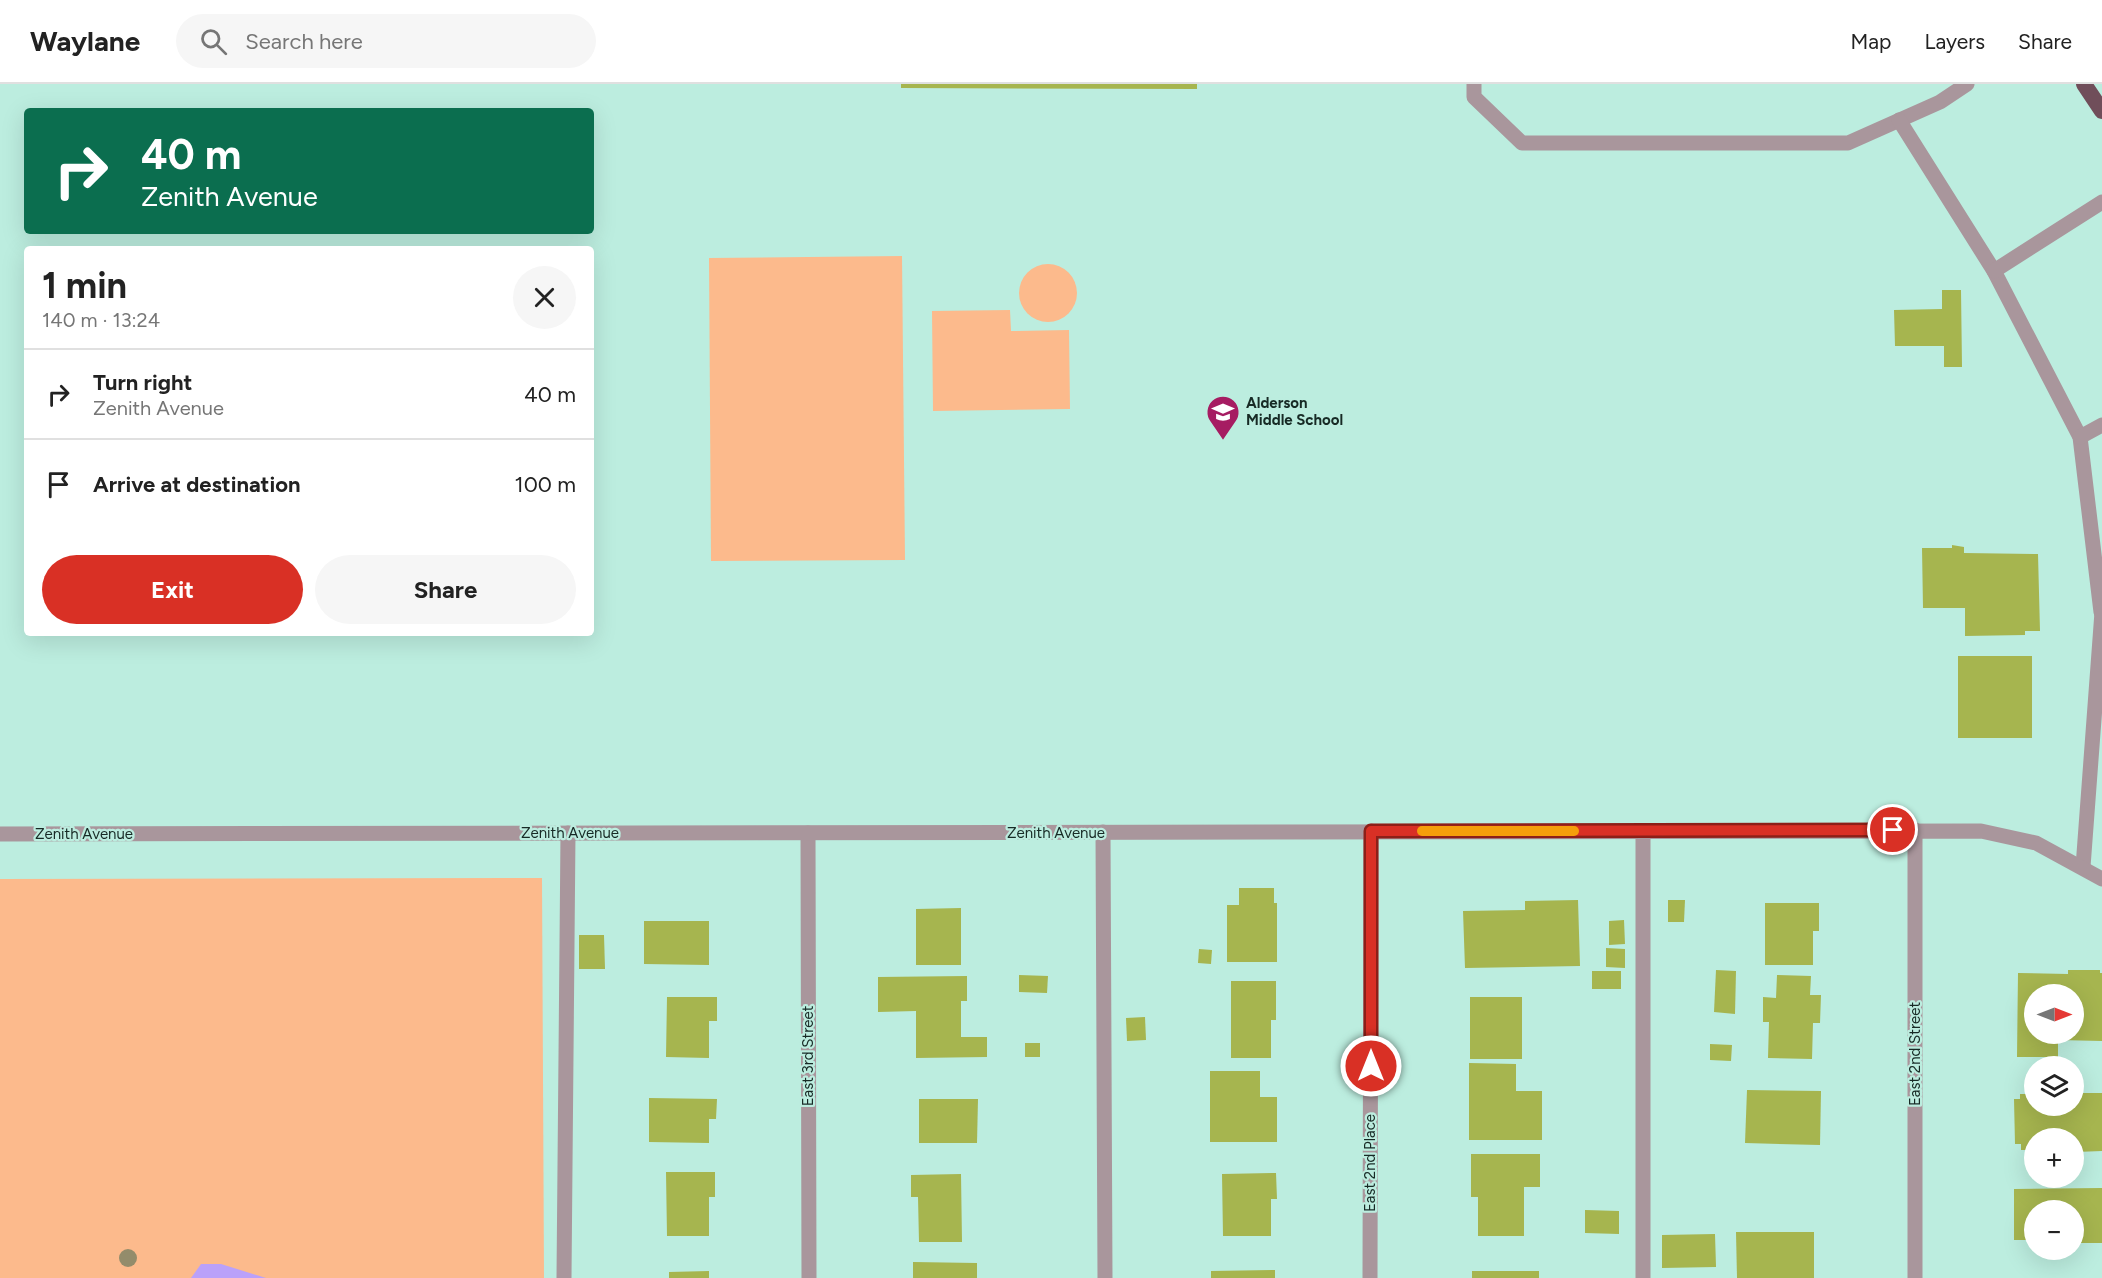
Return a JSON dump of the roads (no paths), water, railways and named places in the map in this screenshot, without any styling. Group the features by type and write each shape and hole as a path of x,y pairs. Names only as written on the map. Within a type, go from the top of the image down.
{"highway":[{"path":"2084,84 2102,111"}],"street":[{"path":"1474,84 1474,97 1522,143 1848,143 1940,102 1967,84"},
{"path":"1899,120 1994,271 2080,436 2101,612 2083,867"},
{"path":"1994,271 2102,202"},
{"path":"2080,436 2102,424"},
{"name":"East 2nd Street","path":"1915,830 1915,1278"},
{"name":"East 2nd Place","path":"1370,1278 1371,831"},
{"path":"1643,831 1643,1278"},
{"name":"Zenith Avenue","path":"0,834 1981,831 2037,843 2102,879"},
{"path":"1103,832 1105,1278"},
{"path":"564,1278 568,833"},
{"name":"East 3rd Street","path":"808,833 809,1278"}],"place":[{"name":"Alderson Middle School","path":"1223,441"}]}
